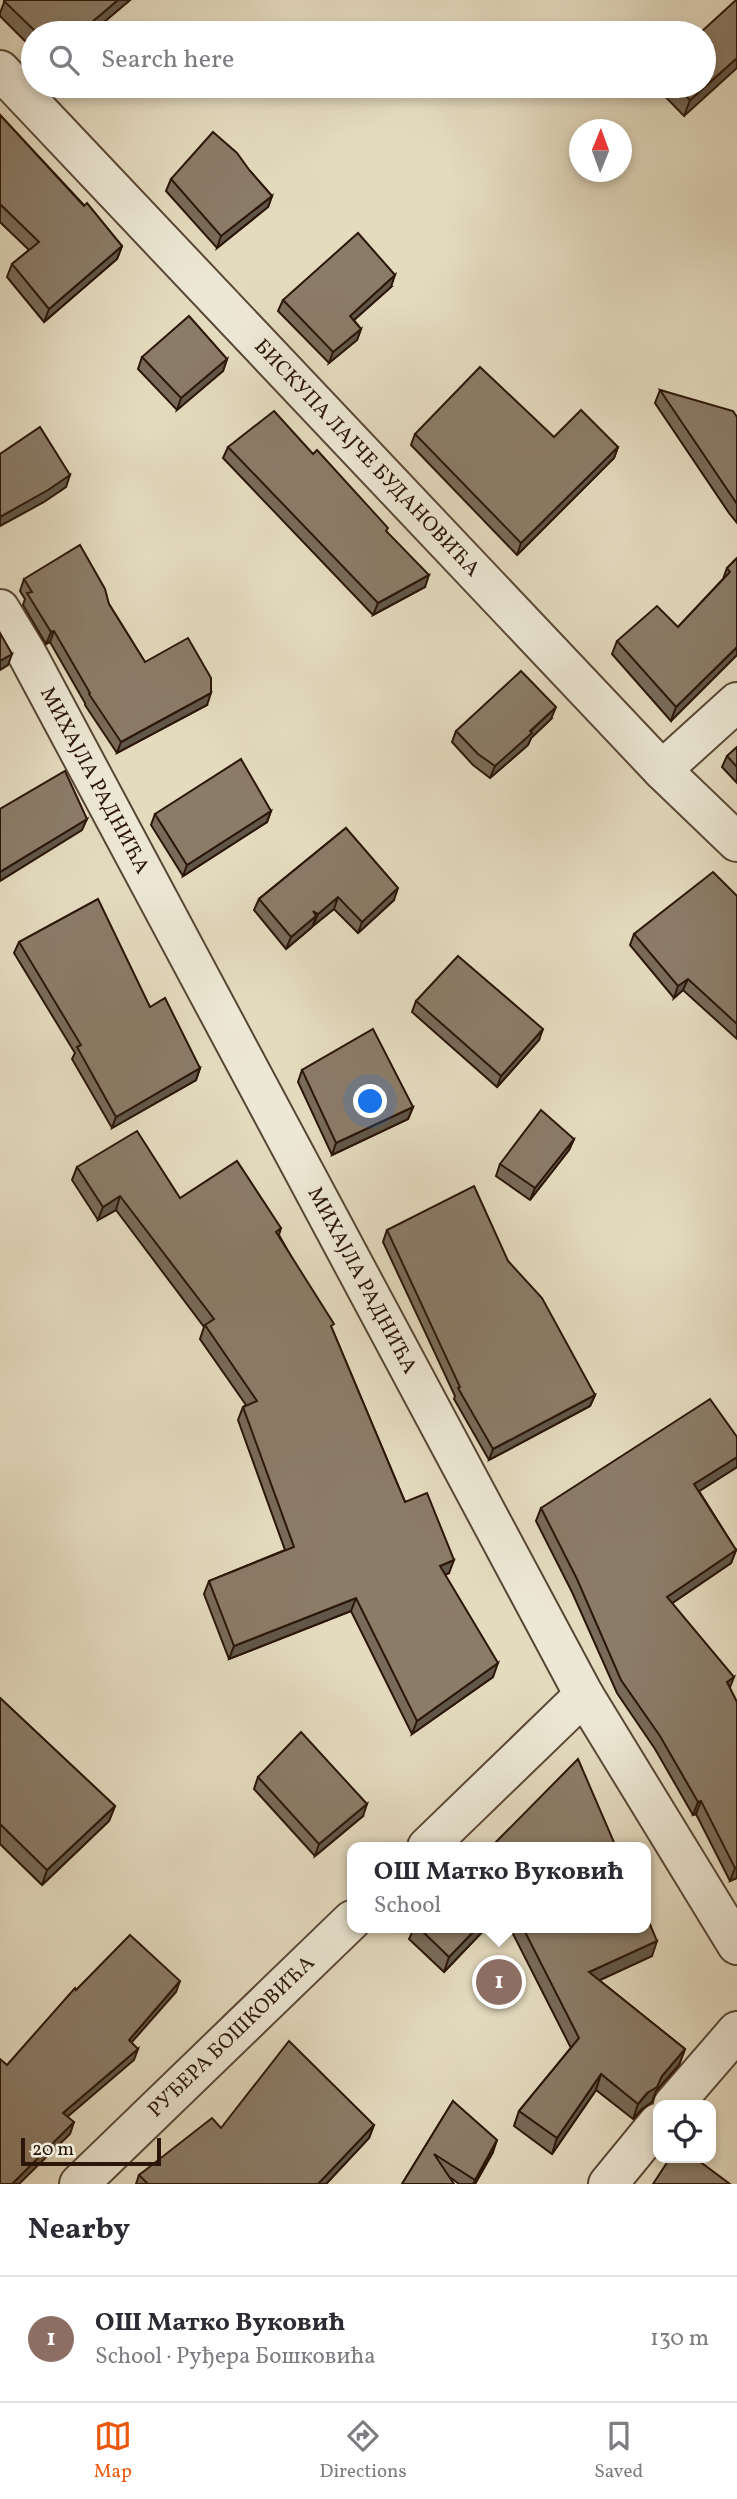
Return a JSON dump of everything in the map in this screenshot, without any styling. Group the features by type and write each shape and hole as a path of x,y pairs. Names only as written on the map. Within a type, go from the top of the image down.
{"street":[{"name":"БИСКУПА ЛАЈЧЕ БУДАНОВИЋА","path":"0,70 21,92"},
{"name":"БИСКУПА ЛАЈЧЕ БУДАНОВИЋА","path":"27,98 663,770 737,842"},
{"name":"МИХАЈЛА РАДНИЋА","path":"0,608 584,1695 737,1945"},
{"path":"663,770 737,702"},
{"path":"432,1842 584,1695"},
{"name":"РУЂЕРА БОШКОВИЋА","path":"79,2184 347,1925"},
{"path":"677,2100 737,2031"},
{"path":"608,2184 653,2129"}],"building":[{"path":"118,0 93,21 25,21 4,1"},
{"path":"737,0 737,58 716,77 716,21 713,21"},
{"path":"0,115 84,206 87,203 122,246 49,309 12,264 39,242 0,204"},
{"path":"213,132 237,153 272,196 221,236 171,179"},
{"path":"358,233 395,275 350,316 361,329 333,352 283,300"},
{"path":"189,316 227,359 181,398 142,357"},
{"path":"480,367 554,437 581,410 618,447 521,543 415,434"},
{"path":"660,390 733,411 737,417 737,504"},
{"path":"274,411 313,454 317,450 388,528 386,531 429,575 378,603 228,447"},
{"path":"40,427 70,475 0,517 0,454"},
{"path":"80,545 105,589 109,604 145,662 188,638 211,678 211,693 121,742 89,694 54,631 51,632 27,593 32,592 24,579"},
{"path":"737,558 737,647 676,707 617,641 657,606 678,627 730,572 727,568"},
{"path":"0,633 12,654 0,661"},
{"path":"521,671 556,707 495,766 478,754 456,731"},
{"path":"737,747 737,767 727,756"},
{"path":"241,759 271,811 187,865 155,814"},
{"path":"65,771 87,819 0,872 0,809"},
{"path":"346,828 398,888 362,922 338,897 318,914 313,911 316,916 291,937 259,899"},
{"path":"713,872 737,896 737,1024 688,979 678,986 634,934"},
{"path":"98,899 150,1007 165,998 200,1068 116,1117 77,1047 81,1045 19,942"},
{"path":"458,956 543,1029 501,1076 416,1001"},
{"path":"373,1029 413,1107 336,1143 302,1070"},
{"path":"541,1110 574,1139 535,1188 500,1164"},
{"path":"137,1131 180,1198 237,1161 281,1228 276,1232 334,1324 331,1326 405,1502 427,1493 454,1560 440,1566 498,1663 417,1721 356,1598 234,1646 209,1581 294,1547 243,1407 257,1401 205,1325 214,1319 120,1196 103,1207 77,1167"},
{"path":"474,1186 508,1261 542,1298 595,1395 493,1449 458,1388 460,1387 387,1230"},
{"path":"710,1399 737,1437 737,1457 694,1484 736,1550 667,1597 734,1677 727,1682 737,1702 735,1868 701,1801 698,1802 660,1736 621,1680 577,1579 541,1508"},
{"path":"0,1698 115,1806 47,1870 0,1824"},
{"path":"301,1732 367,1804 319,1844 258,1777"},
{"path":"578,1759 614,1842 496,1842"},
{"path":"651,1927 657,1941 589,1972 685,2049 662,2076 657,2087 647,2093 638,2104 601,2074 557,2138 519,2111 579,2038 526,1933 651,1933"},
{"path":"424,1933 472,1933 449,1957"},
{"path":"130,1935 180,1981 129,2040 138,2049 63,2113 74,2122 12,2184 0,2184 0,2059 7,2065 75,1988 76,1990"},
{"path":"289,2041 374,2125 318,2184 148,2184 139,2175 212,2118 221,2128"},
{"path":"453,2101 497,2140 475,2180 434,2154 454,2184 402,2184"},
{"path":"667,2163 702,2163 730,2184 653,2184"}],"place":[{"name":"ОШ Матко Вуковић","path":"499,1982"}]}
